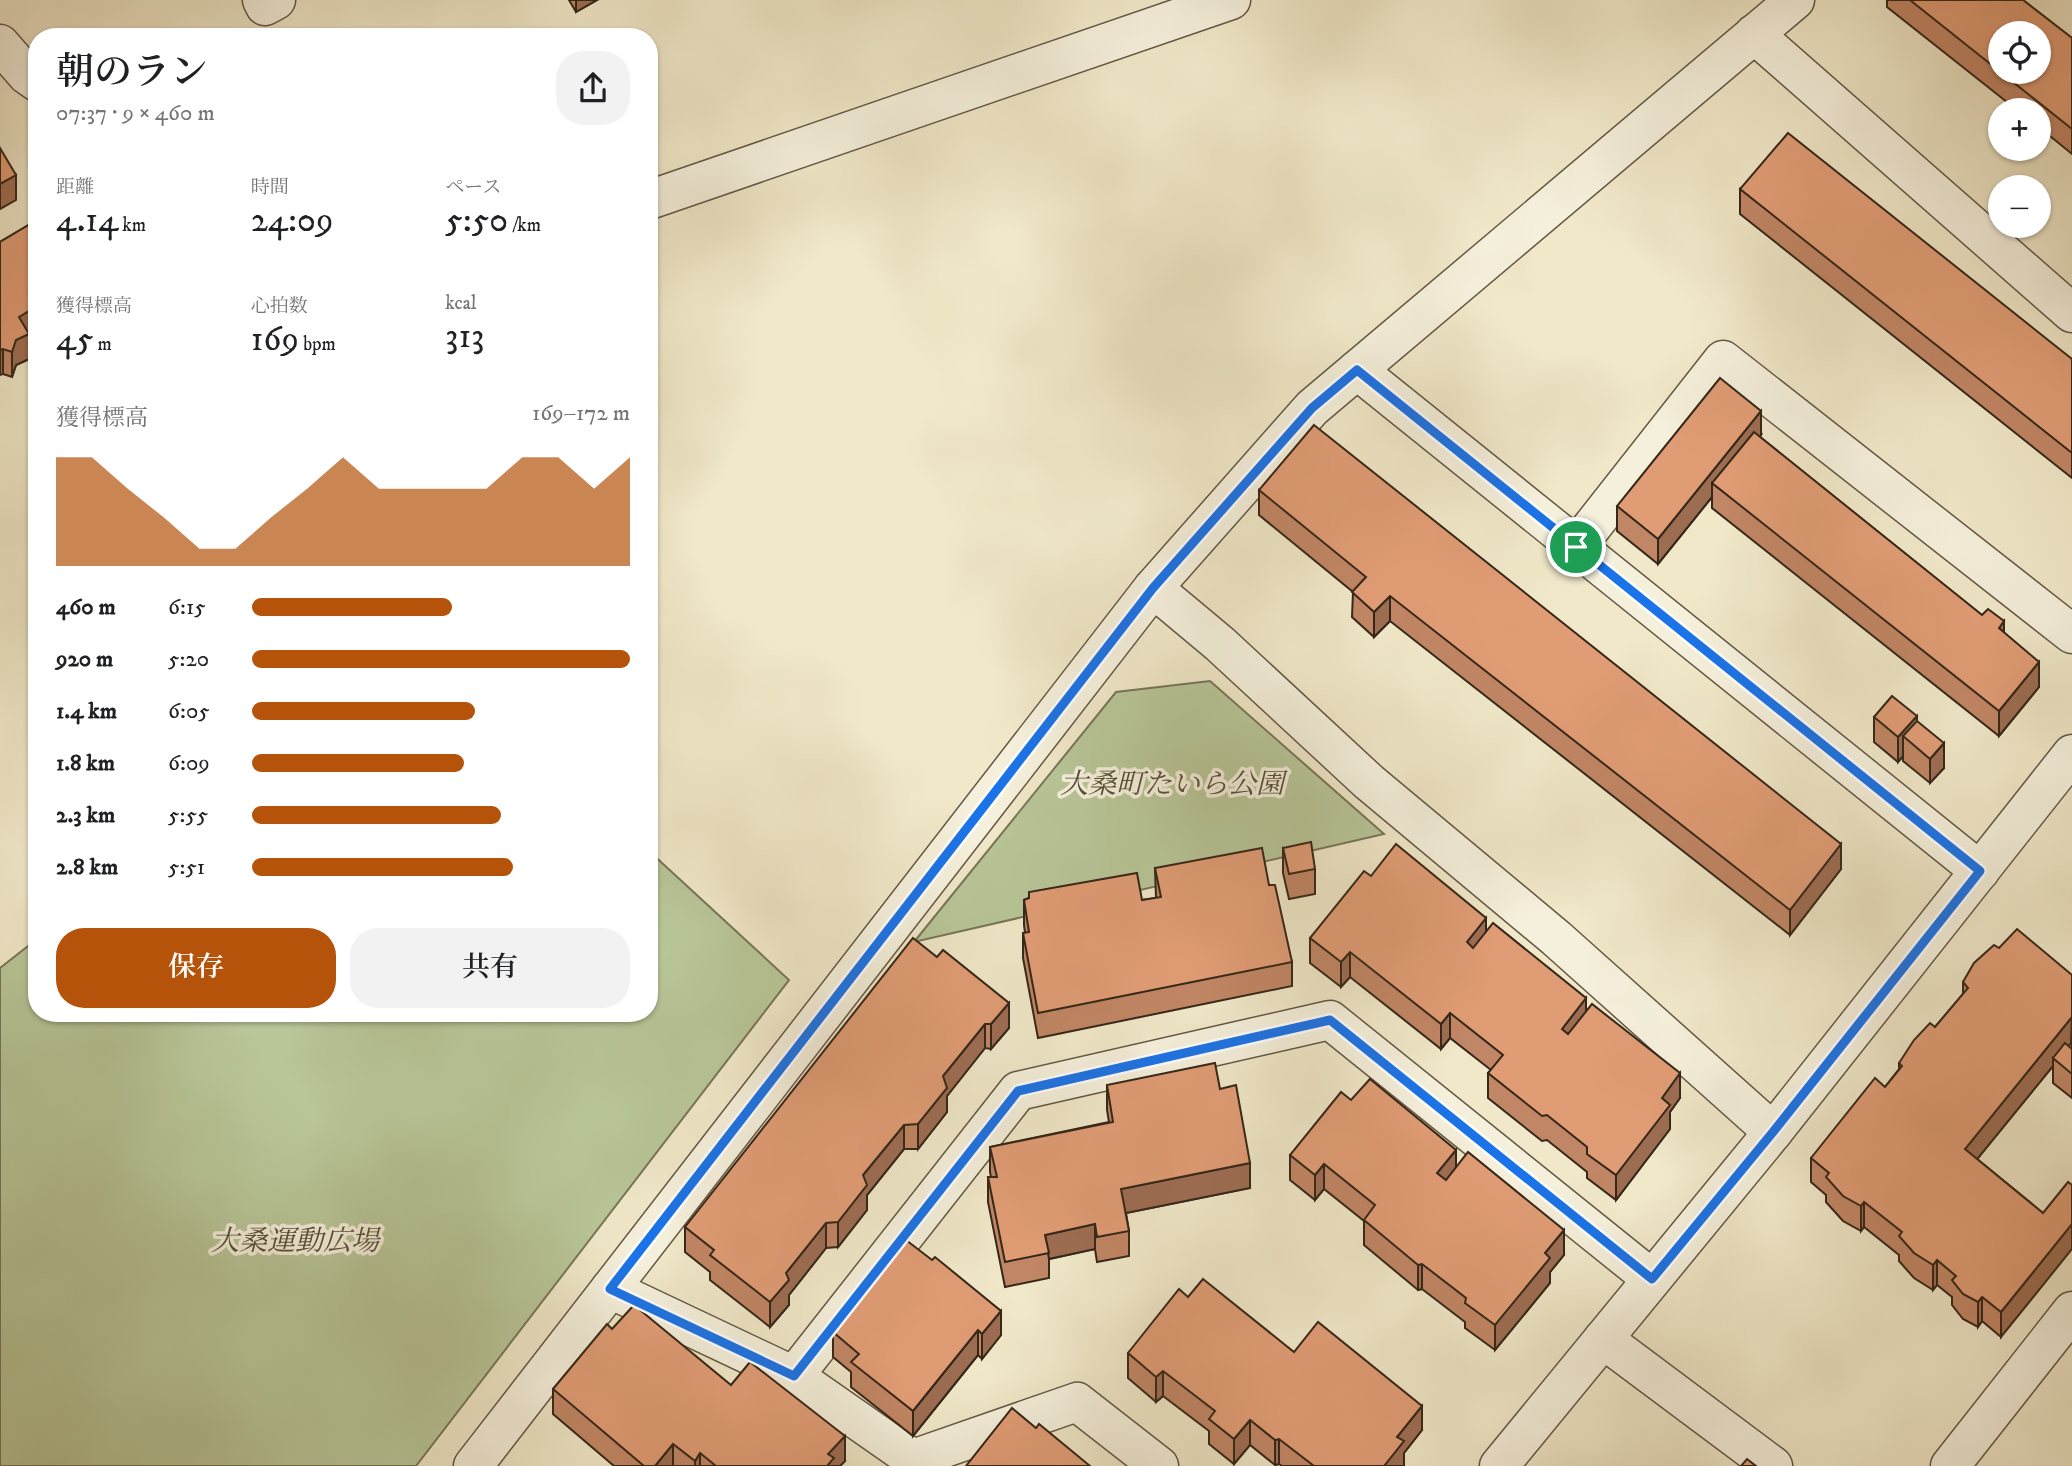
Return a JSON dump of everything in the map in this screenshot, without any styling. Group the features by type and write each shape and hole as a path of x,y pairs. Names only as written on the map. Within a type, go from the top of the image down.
{"street":[{"path":"262,0 265,6 276,0"},
{"path":"658,197 1231,0"},
{"path":"473,1466 1153,588 1312,408 1794,0"},
{"path":"1754,34 2072,313"},
{"path":"0,44 28,76"},
{"path":"1576,547 1723,360 2072,634"},
{"path":"1357,370 1980,871"},
{"path":"1153,588 1220,644 1369,782 1556,938 1773,1132"},
{"path":"1499,1466 1773,1132 2072,754"},
{"path":"794,1376 1018,1091 1330,1020 1652,1279"},
{"path":"610,1289 794,1376 914,1459 1077,1402 1159,1466"},
{"path":"1950,1466 2072,1311"},
{"path":"1602,1339 1773,1466"}],"green space":[{"name":"大桑町たいら公園","path":"1210,681 1384,834 914,942 1116,692"},
{"name":"大桑運動広場","path":"658,859 789,980 416,1466 0,1466 0,968 28,946 28,1022 658,1022"}],"building":[{"path":"1910,0 2023,0 2050,21 1988,21 1988,62"},
{"path":"2051,22 2072,38 2072,129 2051,112 2051,98 2033,98 2015,84 2051,84"},
{"path":"1788,133 2072,359 2072,453 1740,189"},
{"path":"0,148 16,175 0,184"},
{"path":"28,225 28,312 19,317 28,334 16,340 12,352 0,350 0,242"},
{"path":"1720,378 1761,411 1658,539 1617,506"},
{"path":"1314,425 1841,844 1790,910 1390,596 1374,612 1352,592 1366,577 1259,490"},
{"path":"1754,432 1982,615 1988,609 2004,621 1999,628 2039,662 1999,711 1712,483"},
{"path":"1892,696 1917,716 1898,737 1874,717"},
{"path":"1917,721 1944,743 1930,759 1903,736"},
{"path":"1311,842 1315,869 1289,874 1283,848"},
{"path":"1396,844 1486,918 1467,942 1473,948 1493,923 1586,998 1562,1029 1568,1034 1592,1004 1680,1073 1662,1098 1670,1105 1616,1175 1587,1154 1587,1147 1547,1115 1542,1116 1488,1073 1503,1055 1450,1013 1441,1024 1350,952 1341,962 1310,938 1364,871 1371,876"},
{"path":"1262,848 1269,885 1275,885 1292,962 1038,1013 1023,933 1029,932 1024,900 1029,898 1029,892 1137,873 1142,900 1161,897 1155,868"},
{"path":"2017,929 2072,975 2072,1017 1965,1149 2043,1213 2068,1182 2072,1185 2072,1224 2001,1312 1982,1297 1978,1302 1963,1294 1952,1280 1956,1276 1937,1260 1933,1265 1914,1253 1899,1236 1902,1232 1864,1202 1861,1206 1843,1196 1826,1177 1829,1173 1811,1158 1875,1078 1885,1087 1902,1066 1899,1063 1914,1040 1930,1023 1935,1027 1968,988 1963,982 1974,963 1994,945 1999,948"},
{"path":"913,938 937,957 943,950 1009,1003 991,1024 985,1024 943,1076 947,1088 918,1124 904,1125 863,1175 867,1185 838,1222 826,1223 786,1273 789,1280 770,1302 710,1255 714,1250 685,1227"},
{"path":"2065,1043 2072,1049 2072,1074 2053,1058"},
{"path":"1215,1063 1220,1089 1236,1085 1250,1163 1121,1189 1129,1231 1097,1237 1095,1224 1045,1235 1049,1253 1005,1262 988,1177 997,1177 990,1147 1113,1122 1107,1085"},
{"path":"1370,1079 1456,1150 1437,1173 1446,1180 1468,1152 1564,1230 1545,1253 1550,1258 1495,1325 1465,1303 1466,1298 1422,1264 1418,1265 1364,1220 1375,1205 1324,1164 1315,1175 1290,1155 1341,1092 1351,1100"},
{"path":"906,1240 932,1260 935,1257 1001,1311 982,1334 978,1330 913,1411 851,1362 859,1354 833,1332"},
{"path":"1203,1279 1294,1352 1318,1322 1422,1406 1397,1437 1404,1441 1384,1466 1314,1466 1250,1420 1234,1439 1209,1419 1215,1411 1163,1371 1156,1377 1128,1353 1179,1289 1188,1297"},
{"path":"634,1305 731,1385 750,1362 845,1436 828,1454 834,1458 827,1466 716,1466 700,1453 695,1461 673,1444 655,1466 644,1466 553,1389 607,1324 612,1329"},
{"path":"1012,1408 1036,1428 1039,1424 1090,1466 966,1466"},
{"path":"1747,1459 1756,1466 1741,1466"}],"route":[{"path":"1357,370 1576,547 1980,871 1773,1132 1652,1279 1330,1020 1018,1091 794,1376 610,1289 1153,588 1312,408 1357,370"}]}
